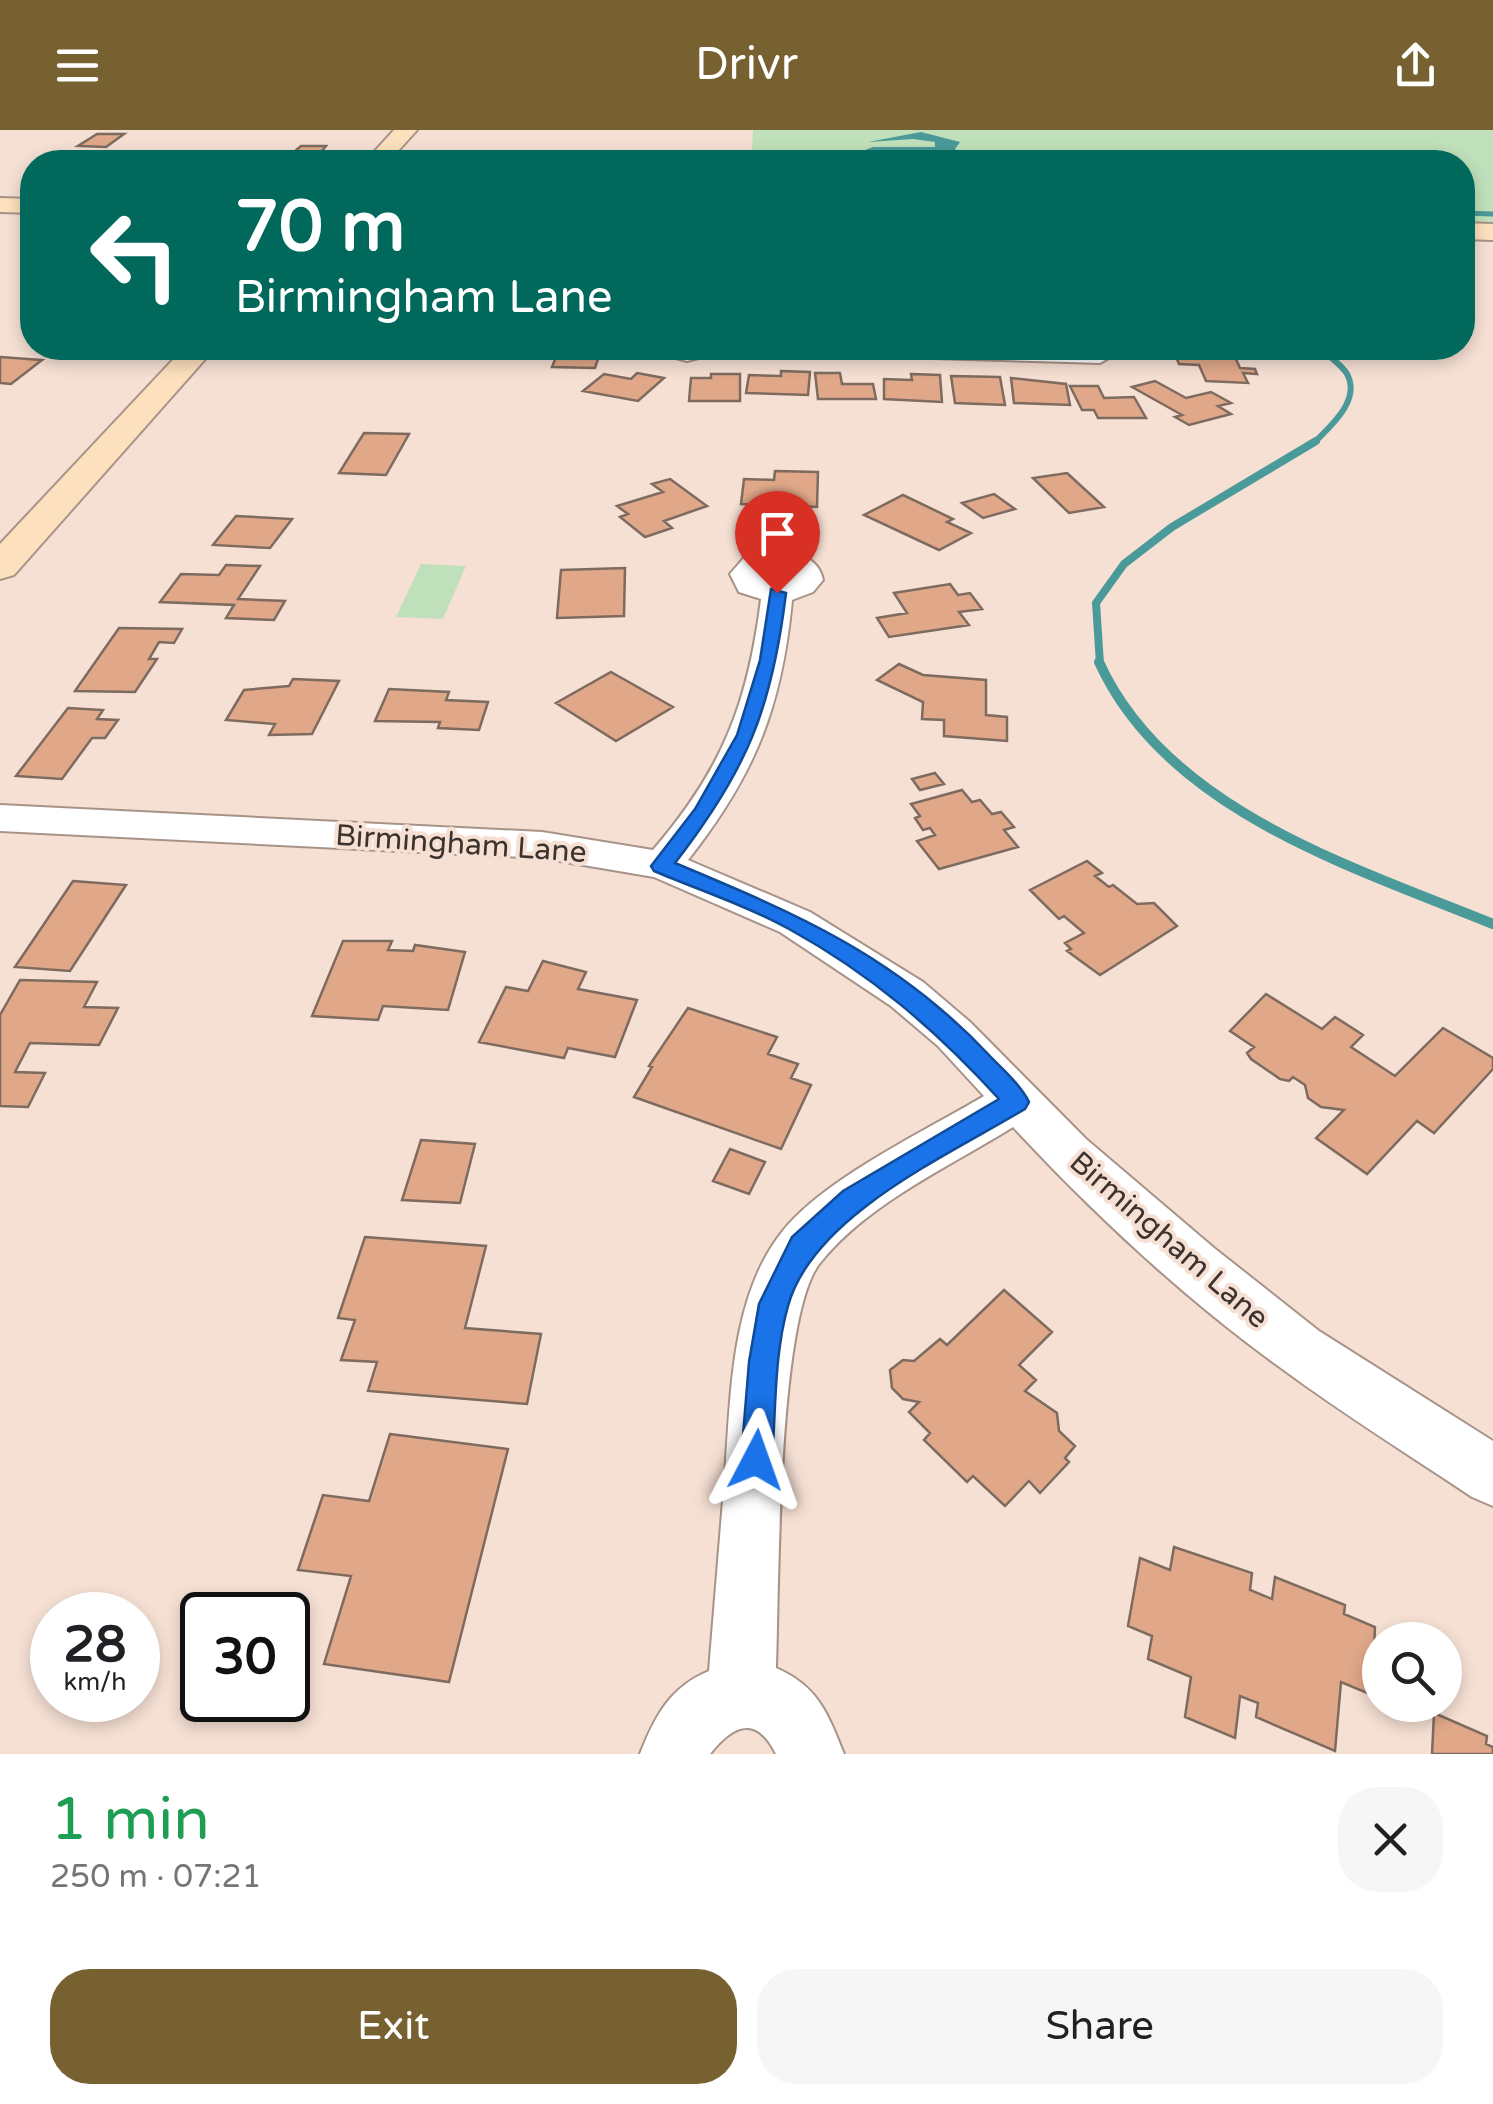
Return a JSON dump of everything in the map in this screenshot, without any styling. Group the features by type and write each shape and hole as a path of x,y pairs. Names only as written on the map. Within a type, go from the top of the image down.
{"main road":[{"path":"387,150 406,130"},
{"path":"0,566 189,360"}],"street":[{"path":"662,866 704,812 746,735 769,660 777,593"},
{"name":"Birmingham Lane","path":"0,818 542,845 662,866 795,922 907,994 954,1034 1068,1154 1274,1330 1493,1476"},
{"path":"741,1693 762,1382 774,1304 784,1276 802,1246 853,1200 1016,1102"},
{"path":"674,1754 681,1733 696,1712 718,1698 741,1693 762,1697 782,1708 798,1725 810,1754"}],"green space":[{"path":"753,130 1493,130 1493,226 1475,225 1475,150 752,150"},
{"path":"421,564 466,566 443,619 396,617"}],"water":[{"path":"921,132 960,142 956,150 865,150 935,147 935,142 913,139 868,142"}],"building":[{"path":"97,134 124,134 106,147 78,146"},
{"path":"301,146 326,146 323,150 296,150"},
{"path":"0,357 42,360 11,384 0,383"},
{"path":"555,360 598,360 595,368 552,367"},
{"path":"1177,360 1236,360 1240,368 1255,369 1257,374 1243,373 1248,383 1206,381 1199,365 1179,364"},
{"path":"781,371 810,372 808,395 746,393 749,375 781,376"},
{"path":"637,373 664,378 638,401 583,391 604,374 631,379"},
{"path":"815,373 840,373 842,384 873,384 876,399 818,399"},
{"path":"711,374 740,374 740,401 689,401 691,378 711,378"},
{"path":"911,374 940,375 942,402 884,399 884,379 912,380"},
{"path":"951,376 1000,377 1005,405 955,403"},
{"path":"1011,378 1066,384 1070,405 1014,403"},
{"path":"1155,381 1186,398 1211,392 1231,403 1218,406 1231,414 1189,425 1175,417 1182,415 1132,387"},
{"path":"1070,386 1098,386 1104,398 1134,397 1146,418 1098,418 1094,410 1082,410"},
{"path":"364,433 409,434 386,475 339,473"},
{"path":"775,471 818,472 817,507 741,504 744,479 774,480"},
{"path":"1067,473 1104,507 1069,513 1033,478"},
{"path":"670,479 707,506 664,521 672,528 645,537 620,517 628,514 617,506 663,492 652,484"},
{"path":"994,494 1015,509 983,518 962,503"},
{"path":"903,495 953,519 947,522 971,533 939,550 864,515"},
{"path":"236,516 292,519 270,548 213,545"},
{"path":"226,565 260,566 238,599 285,601 274,620 226,618 234,605 160,602 181,574 219,575"},
{"path":"625,568 624,616 557,618 561,570"},
{"path":"950,584 958,595 970,593 982,609 959,612 969,625 889,637 877,618 907,613 894,593"},
{"path":"119,628 182,629 174,643 159,642 149,659 157,659 135,692 75,691"},
{"path":"899,664 923,675 986,680 986,715 1007,717 1007,741 944,736 944,720 922,719 923,702 877,680"},
{"path":"611,672 673,707 616,741 556,703"},
{"path":"293,679 339,681 312,734 269,735 275,724 226,720 244,690 289,686"},
{"path":"389,689 449,692 446,700 488,702 479,730 438,728 440,722 375,721"},
{"path":"68,708 103,710 97,719 118,720 105,738 92,738 62,779 16,776"},
{"path":"935,773 944,784 920,790 912,779"},
{"path":"962,790 972,802 980,800 992,814 1001,812 1014,827 1004,830 1018,847 939,869 917,841 935,835 930,828 923,830 915,818 920,816 911,804"},
{"path":"1087,861 1102,873 1095,876 1109,887 1113,885 1137,904 1154,903 1177,926 1100,975 1067,951 1071,949 1065,943 1084,933 1064,916 1059,919 1030,890"},
{"path":"73,881 126,885 70,971 15,967"},
{"path":"343,941 392,941 388,950 413,951 415,945 465,952 448,1010 383,1006 378,1020 312,1016"},
{"path":"543,961 586,972 578,989 637,1000 615,1057 568,1048 564,1058 479,1042 506,987 528,991"},
{"path":"20,980 97,982 84,1007 118,1008 99,1045 30,1043 15,1072 45,1073 28,1107 0,1106 0,1015"},
{"path":"1266,994 1322,1029 1335,1017 1363,1035 1351,1047 1395,1076 1443,1028 1493,1058 1493,1069 1434,1133 1417,1121 1367,1174 1316,1138 1344,1110 1321,1107 1308,1098 1305,1085 1293,1077 1289,1081 1280,1079 1251,1059 1247,1053 1254,1047 1230,1031"},
{"path":"688,1008 777,1037 768,1054 798,1064 791,1078 811,1085 781,1149 634,1097 652,1067 649,1066"},
{"path":"421,1140 475,1144 460,1203 402,1200"},
{"path":"730,1149 765,1162 749,1194 713,1181"},
{"path":"365,1237 486,1246 465,1328 541,1334 527,1404 368,1391 377,1362 341,1360 355,1320 338,1318"},
{"path":"1004,1290 1052,1332 1019,1365 1036,1380 1025,1391 1057,1413 1059,1431 1075,1446 1065,1458 1069,1462 1040,1493 1029,1481 1005,1506 973,1476 967,1482 924,1440 930,1433 909,1412 919,1402 903,1399 892,1388 890,1370 903,1360 914,1361 940,1339 947,1345"},
{"path":"390,1434 508,1449 449,1682 324,1664 351,1576 298,1570 323,1495 369,1501"},
{"path":"1174,1547 1252,1573 1250,1590 1272,1599 1275,1577 1345,1605 1344,1614 1363,1622 1362,1691 1341,1682 1335,1751 1256,1717 1258,1703 1240,1696 1235,1738 1185,1717 1191,1677 1148,1659 1152,1636 1128,1626 1140,1558 1170,1570"},
{"path":"1434,1722 1455,1722 1487,1736 1486,1744 1493,1747 1493,1754 1432,1754"}],"waterway":[{"path":"1475,213 1493,214"},
{"path":"1316,441 1335,422 1350,395 1348,376 1333,360"},
{"path":"1100,664 1096,603 1124,564 1172,527 1316,441"},
{"path":"1100,664 1129,713 1169,757 1216,795 1324,855 1493,924"}],"route":[{"path":"756,1460 766,1342 774,1304 784,1276 802,1246 825,1221 853,1200 1016,1102 954,1034 907,994 856,959 795,922 662,866 704,812 746,735 761,698 777,593"}]}
